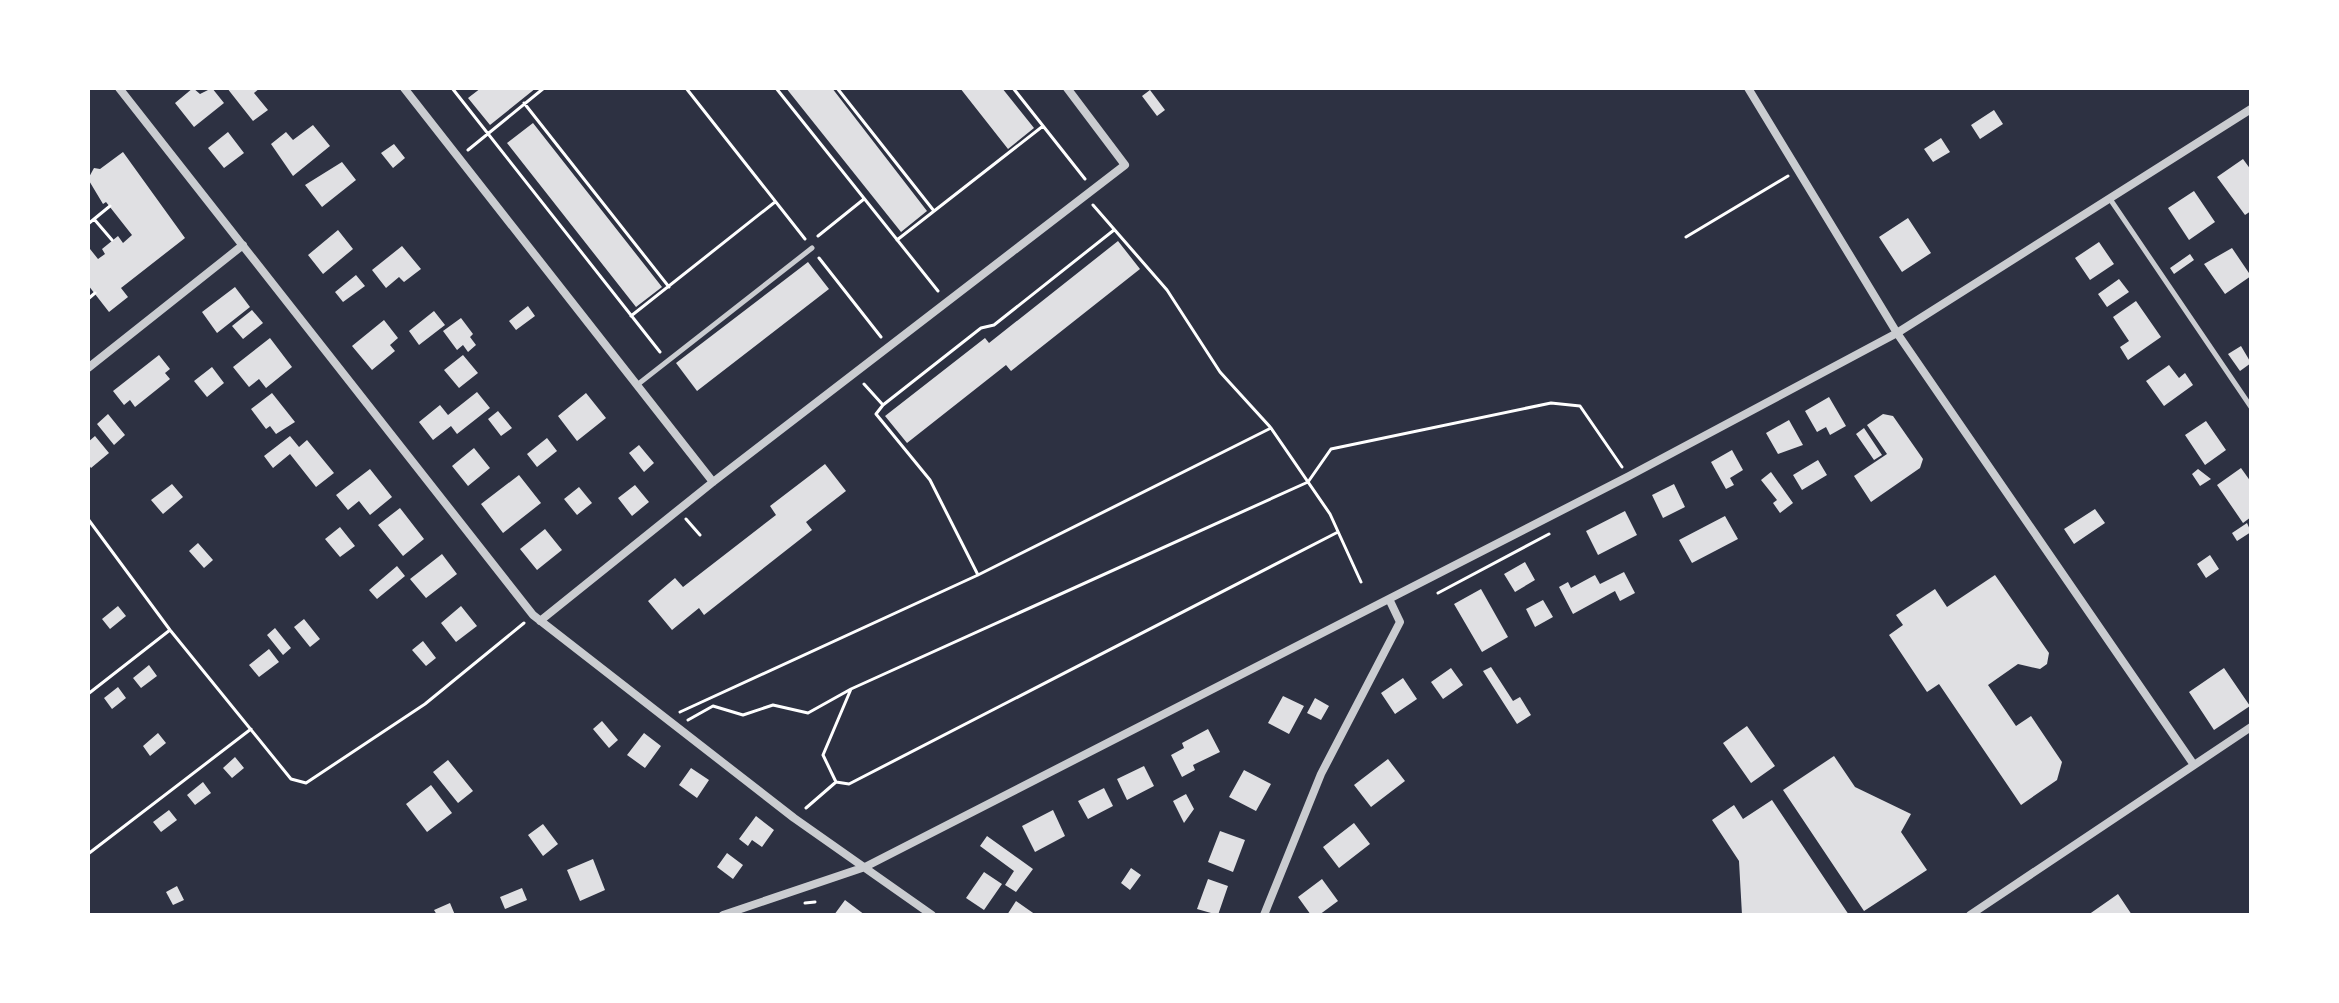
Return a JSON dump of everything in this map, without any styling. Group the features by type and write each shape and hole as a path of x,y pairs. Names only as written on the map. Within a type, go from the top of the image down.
{"street":[{"path":"119,88 536,618 794,818 932,915"},
{"path":"404,88 713,482"},
{"path":"536,618 891,349 1125,165 1067,88"},
{"path":"1748,88 1897,333 2194,765"},
{"path":"723,915 865,867 1629,476 1897,333 2251,109"},
{"path":"88,368 243,245"},
{"path":"1264,915 1321,774 1400,622 1390,601"},
{"path":"1970,915 2251,727"}],"lane":[{"path":"2110,199 2251,407"},
{"path":"637,385 812,248"}],"path":[{"path":"453,88 667,361"},
{"path":"458,157 544,88"},
{"path":"686,88 808,244 864,199"},
{"path":"776,88 948,304"},
{"path":"837,88 934,211"},
{"path":"1013,88 1024,106 1043,126 1114,230 1167,290 1220,372 1271,428 1338,532 1361,582"},
{"path":"524,103 669,287"},
{"path":"897,240 1043,126"},
{"path":"1686,237 1798,169"},
{"path":"631,316 775,202"},
{"path":"88,224 110,206"},
{"path":"94,219 112,240"},
{"path":"978,575 930,480 876,414 883,405 981,328 994,325 1114,230"},
{"path":"812,248 891,349"},
{"path":"88,299 95,293"},
{"path":"856,375 883,405"},
{"path":"1271,428 978,575 677,713 687,720 713,706 743,715 773,705 808,713 851,689 1308,482 1331,449 1551,403 1580,406 1629,476"},
{"path":"679,510 700,535"},
{"path":"88,519 170,630 291,779 306,783 425,704 536,618"},
{"path":"88,535 95,529"},
{"path":"794,818 836,782 849,784 1338,532"},
{"path":"88,694 170,630"},
{"path":"836,782 823,755 851,689"},
{"path":"88,854 251,729"}],"building":[{"path":"193,88 200,94 212,88 224,103 194,127 175,103"},
{"path":"227,88 260,88 254,93 268,110 253,121"},
{"path":"481,88 536,88 490,125 468,98"},
{"path":"786,88 832,88 927,211 901,232"},
{"path":"960,88 1002,88 1034,128 1008,149"},
{"path":"1150,90 1165,110 1157,116 1142,96"},
{"path":"1994,110 2003,124 1980,139 1971,125"},
{"path":"533,123 662,287 636,307 507,143"},
{"path":"313,125 330,146 293,176 271,144 286,132 293,140"},
{"path":"228,132 244,153 224,168 208,148"},
{"path":"1941,138 1950,152 1933,162 1924,149"},
{"path":"394,144 405,158 393,168 381,153"},
{"path":"123,152 185,238 121,288 128,297 109,312 88,285 88,251 90,249 98,259 105,254 102,249 118,236 123,243 132,235 106,202 103,204 88,179 94,168 100,169"},
{"path":"2243,159 2251,170 2251,211 2245,215 2217,177"},
{"path":"342,162 356,180 322,207 305,185"},
{"path":"2194,191 2215,222 2189,240 2168,208"},
{"path":"1908,218 1931,253 1902,272 1879,237"},
{"path":"338,230 353,249 323,274 308,255"},
{"path":"1118,241 1140,269 1011,371 1006,365 907,443 885,416 985,338 989,343"},
{"path":"2099,242 2114,264 2090,280 2075,258"},
{"path":"402,246 421,269 404,282 399,277 386,288 372,270"},
{"path":"2232,248 2251,276 2225,294 2204,264"},
{"path":"2190,254 2194,260 2174,274 2170,268"},
{"path":"808,262 829,289 697,391 676,363"},
{"path":"356,275 365,286 343,302 335,292"},
{"path":"2119,279 2129,292 2107,307 2098,294"},
{"path":"235,287 250,307 217,333 202,312"},
{"path":"2136,301 2161,337 2128,360 2120,347 2129,341 2113,317"},
{"path":"528,306 535,316 516,330 509,321"},
{"path":"252,310 263,323 243,339 232,326"},
{"path":"434,311 445,325 419,345 409,331"},
{"path":"461,318 473,334 470,337 476,345 468,352 463,345 457,350 443,331"},
{"path":"384,320 398,338 390,345 395,351 372,370 352,346"},
{"path":"270,338 292,367 266,388 259,379 249,387 233,367"},
{"path":"2241,346 2251,363 2240,371 2228,354"},
{"path":"159,355 170,369 165,373 170,379 135,407 130,400 124,405 113,391"},
{"path":"463,355 478,373 459,388 444,370"},
{"path":"2169,365 2179,378 2185,373 2193,385 2164,406 2146,381"},
{"path":"212,367 224,383 207,397 194,381"},
{"path":"477,392 490,408 457,434 451,426 433,440 419,422 440,405 448,415"},
{"path":"272,393 295,422 276,434 270,426 266,429 251,409"},
{"path":"586,393 606,418 577,441 558,416"},
{"path":"1829,397 1846,426 1830,435 1826,427 1817,432 1805,411"},
{"path":"498,411 512,428 501,436 488,419"},
{"path":"108,414 125,435 114,445 97,424"},
{"path":"1883,414 1893,416 1923,459 1920,468 1871,502 1854,476 1887,454 1867,425"},
{"path":"1789,420 1803,445 1778,454 1766,433"},
{"path":"2206,421 2226,450 2205,465 2185,435"},
{"path":"1864,428 1882,455 1874,460 1856,434"},
{"path":"95,436 109,453 91,468 88,464 88,442"},
{"path":"290,436 299,447 307,440 334,473 316,487 290,454 273,468 264,456"},
{"path":"547,438 557,451 537,467 527,454"},
{"path":"639,445 654,463 644,472 629,453"},
{"path":"474,448 490,468 468,486 452,466"},
{"path":"1732,450 1743,470 1730,478 1734,485 1726,489 1711,462"},
{"path":"1818,460 1827,475 1802,490 1793,475"},
{"path":"825,464 846,491 806,522 812,530 704,615 699,608 672,630 648,601 675,578 683,587 776,515 770,506"},
{"path":"2241,468 2251,482 2251,517 2243,523 2217,485"},
{"path":"370,469 392,497 370,515 359,501 348,510 336,495"},
{"path":"2198,469 2211,479 2200,486 2192,474"},
{"path":"1771,472 1793,503 1780,513 1773,503 1777,500 1761,480"},
{"path":"519,475 541,503 503,533 481,504"},
{"path":"172,484 183,497 163,514 151,500"},
{"path":"1674,484 1685,507 1663,518 1652,495"},
{"path":"635,485 649,502 632,516 618,498"},
{"path":"579,487 592,503 577,515 564,499"},
{"path":"400,508 424,539 403,556 378,525"},
{"path":"2095,509 2105,523 2074,544 2064,529"},
{"path":"1625,511 1637,535 1598,555 1586,531"},
{"path":"1725,516 1738,539 1692,563 1679,540"},
{"path":"2247,523 2251,532 2237,541 2232,533"},
{"path":"340,527 355,546 340,557 325,539"},
{"path":"545,529 562,550 537,570 520,549"},
{"path":"198,543 213,560 204,568 189,551"},
{"path":"442,554 457,574 426,598 410,579"},
{"path":"2210,555 2219,569 2206,578 2197,564"},
{"path":"1525,562 1535,580 1515,592 1504,574"},
{"path":"397,566 405,576 377,599 369,590"},
{"path":"1624,572 1635,593 1620,601 1615,591 1573,614 1559,587 1568,582 1571,588 1595,575 1600,584"},
{"path":"1995,575 2049,653 2047,664 2040,669 2018,664 1988,685 2016,726 2031,716 2062,762 2057,780 2021,805 1939,684 1927,692 1889,635 1903,625 1896,615 1935,589 1947,607"},
{"path":"1481,589 1508,637 1482,652 1454,604"},
{"path":"1543,600 1553,617 1535,627 1526,609"},
{"path":"118,606 126,616 110,629 102,619"},
{"path":"461,606 477,626 456,642 441,623"},
{"path":"304,619 320,639 310,647 294,627"},
{"path":"275,628 291,648 283,655 267,635"},
{"path":"423,641 436,658 426,666 412,650"},
{"path":"269,649 279,662 259,677 249,665"},
{"path":"149,665 157,676 141,688 133,678"},
{"path":"1491,667 1513,701 1520,697 1531,715 1517,724 1483,671"},
{"path":"1451,668 1463,685 1443,699 1431,682"},
{"path":"2224,668 2250,706 2214,730 2189,692"},
{"path":"1403,678 1417,699 1395,714 1381,693"},
{"path":"118,687 126,698 112,709 104,698"},
{"path":"1283,696 1304,706 1289,734 1268,723"},
{"path":"1315,698 1329,706 1321,720 1307,713"},
{"path":"602,721 618,740 609,748 593,729"},
{"path":"1747,726 1775,766 1751,783 1723,743"},
{"path":"1208,729 1220,752 1193,765 1195,770 1182,777 1171,755 1184,748 1182,743"},
{"path":"158,733 166,743 150,756 143,746"},
{"path":"644,733 661,746 645,768 627,755"},
{"path":"1834,756 1855,787 1911,814 1901,832 1927,870 1864,911 1783,790"},
{"path":"235,757 244,768 232,778 223,768"},
{"path":"1388,759 1405,781 1371,807 1354,785"},
{"path":"448,760 473,791 458,803 433,772"},
{"path":"1144,766 1154,786 1127,800 1117,779"},
{"path":"691,768 709,780 697,798 679,785"},
{"path":"1244,770 1271,784 1256,811 1229,797"},
{"path":"203,782 211,793 195,805 187,795"},
{"path":"431,785 452,813 427,832 406,804"},
{"path":"1104,788 1113,806 1088,819 1078,801"},
{"path":"1186,794 1194,809 1184,823 1173,801"},
{"path":"1772,800 1849,915 1742,915 1739,861 1712,820 1734,805 1743,819"},
{"path":"169,810 177,820 161,832 153,822"},
{"path":"1053,810 1065,836 1035,852 1022,826"},
{"path":"756,816 774,830 762,847 752,840 748,846 739,839"},
{"path":"1354,823 1370,844 1339,868 1323,847"},
{"path":"543,824 558,844 543,856 528,835"},
{"path":"1220,831 1245,840 1233,872 1208,862"},
{"path":"987,836 1033,869 1016,892 1005,885 1014,871 980,846"},
{"path":"727,853 743,865 733,879 717,867"},
{"path":"593,859 605,890 580,901 567,870"},
{"path":"1131,868 1141,875 1130,890 1121,883"},
{"path":"984,872 1002,884 984,910 966,898"},
{"path":"1208,879 1228,886 1218,915 1197,909"},
{"path":"1322,879 1338,901 1319,915 1311,915 1298,897"},
{"path":"177,886 184,900 173,905 166,892"},
{"path":"522,888 527,900 505,909 500,897"},
{"path":"2118,894 2132,915 2088,915"},
{"path":"845,900 865,915 834,915"},
{"path":"1016,901 1036,915 1007,915"},
{"path":"450,903 455,915 437,915 434,910"}]}
